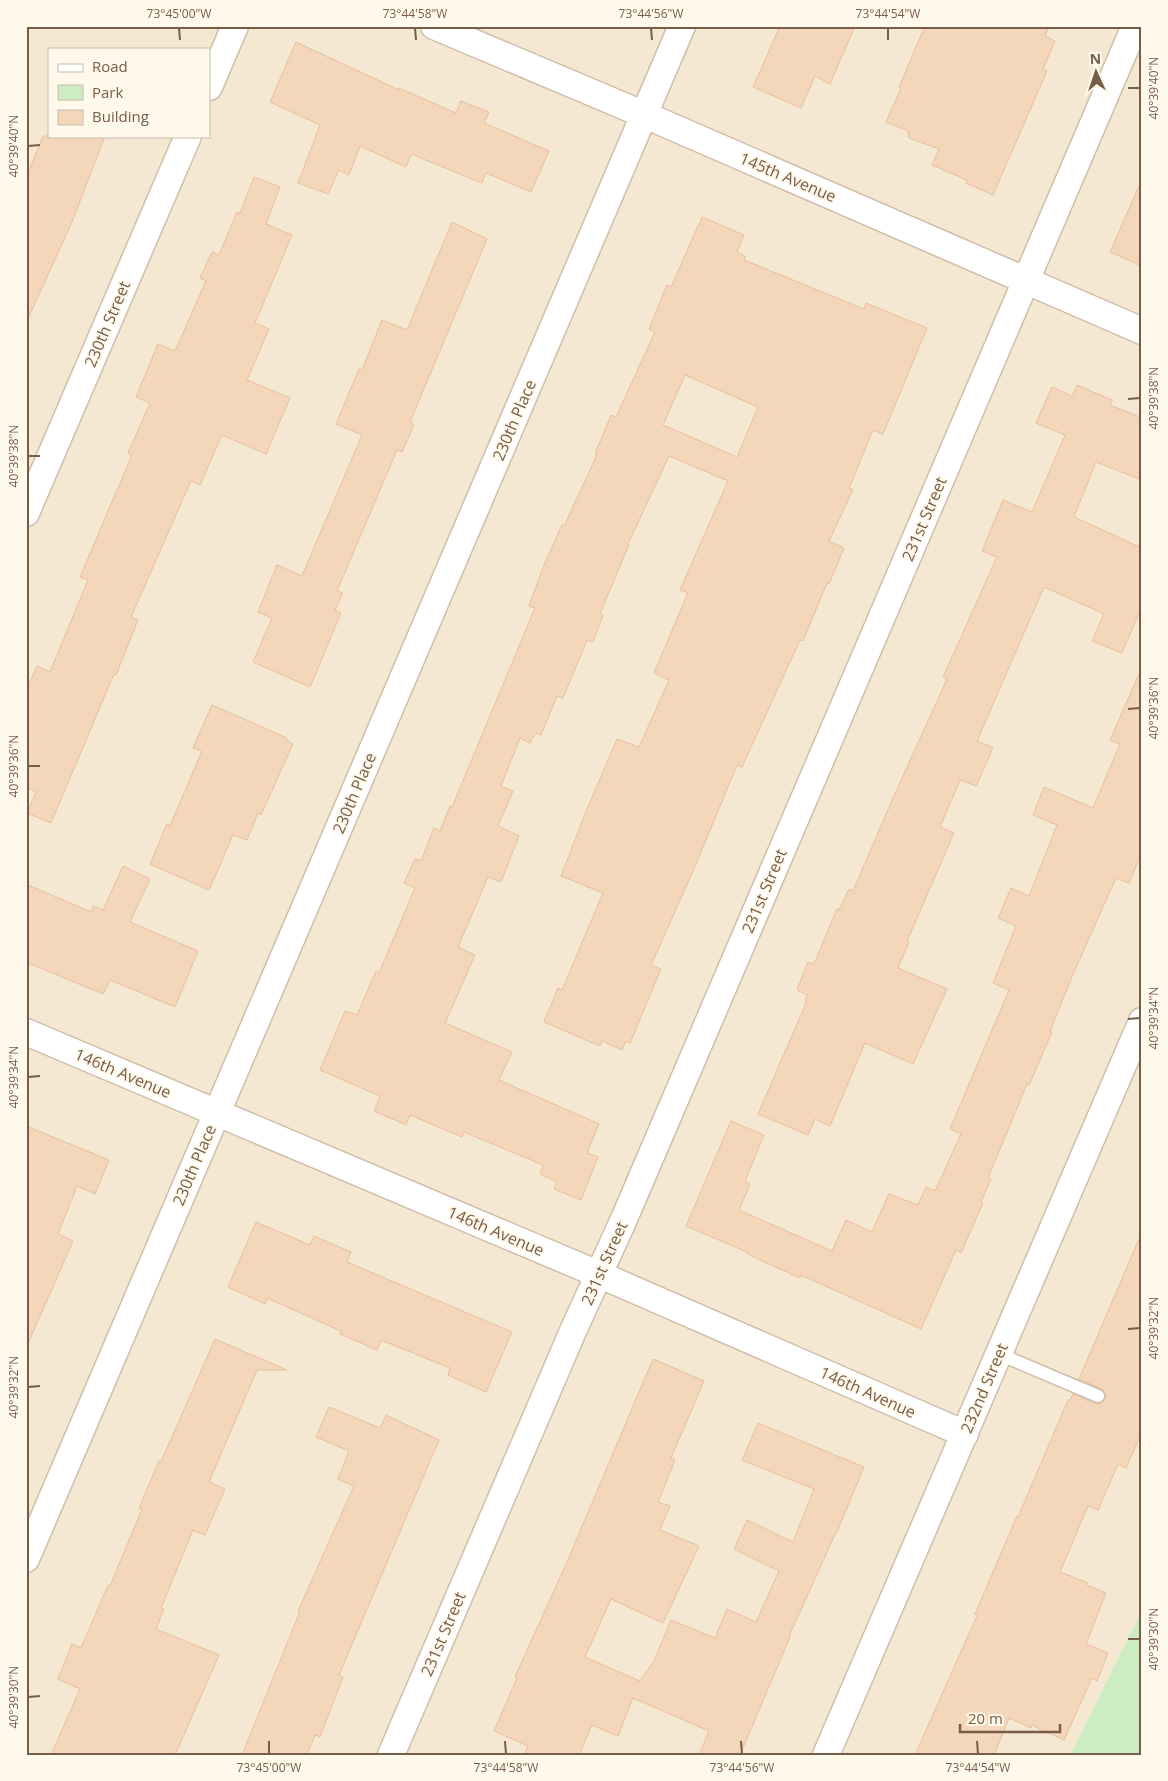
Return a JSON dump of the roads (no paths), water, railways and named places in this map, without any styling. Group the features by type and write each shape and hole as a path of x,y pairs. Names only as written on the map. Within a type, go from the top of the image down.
{"street":[{"path":"210,85 235,26"},
{"name":"145th Avenue","path":"434,26 1142,331"},
{"name":"230th Place","path":"26,1559 682,26"},
{"name":"231st Street","path":"391,1755 598,1274 632,1201 1135,26"},
{"name":"230th Street","path":"26,513 187,138"},
{"name":"232nd Street","path":"826,1755 1142,1021"},
{"name":"146th Avenue","path":"26,1032 598,1274 965,1434"}],"lane":[{"path":"999,1354 1098,1396"}]}
